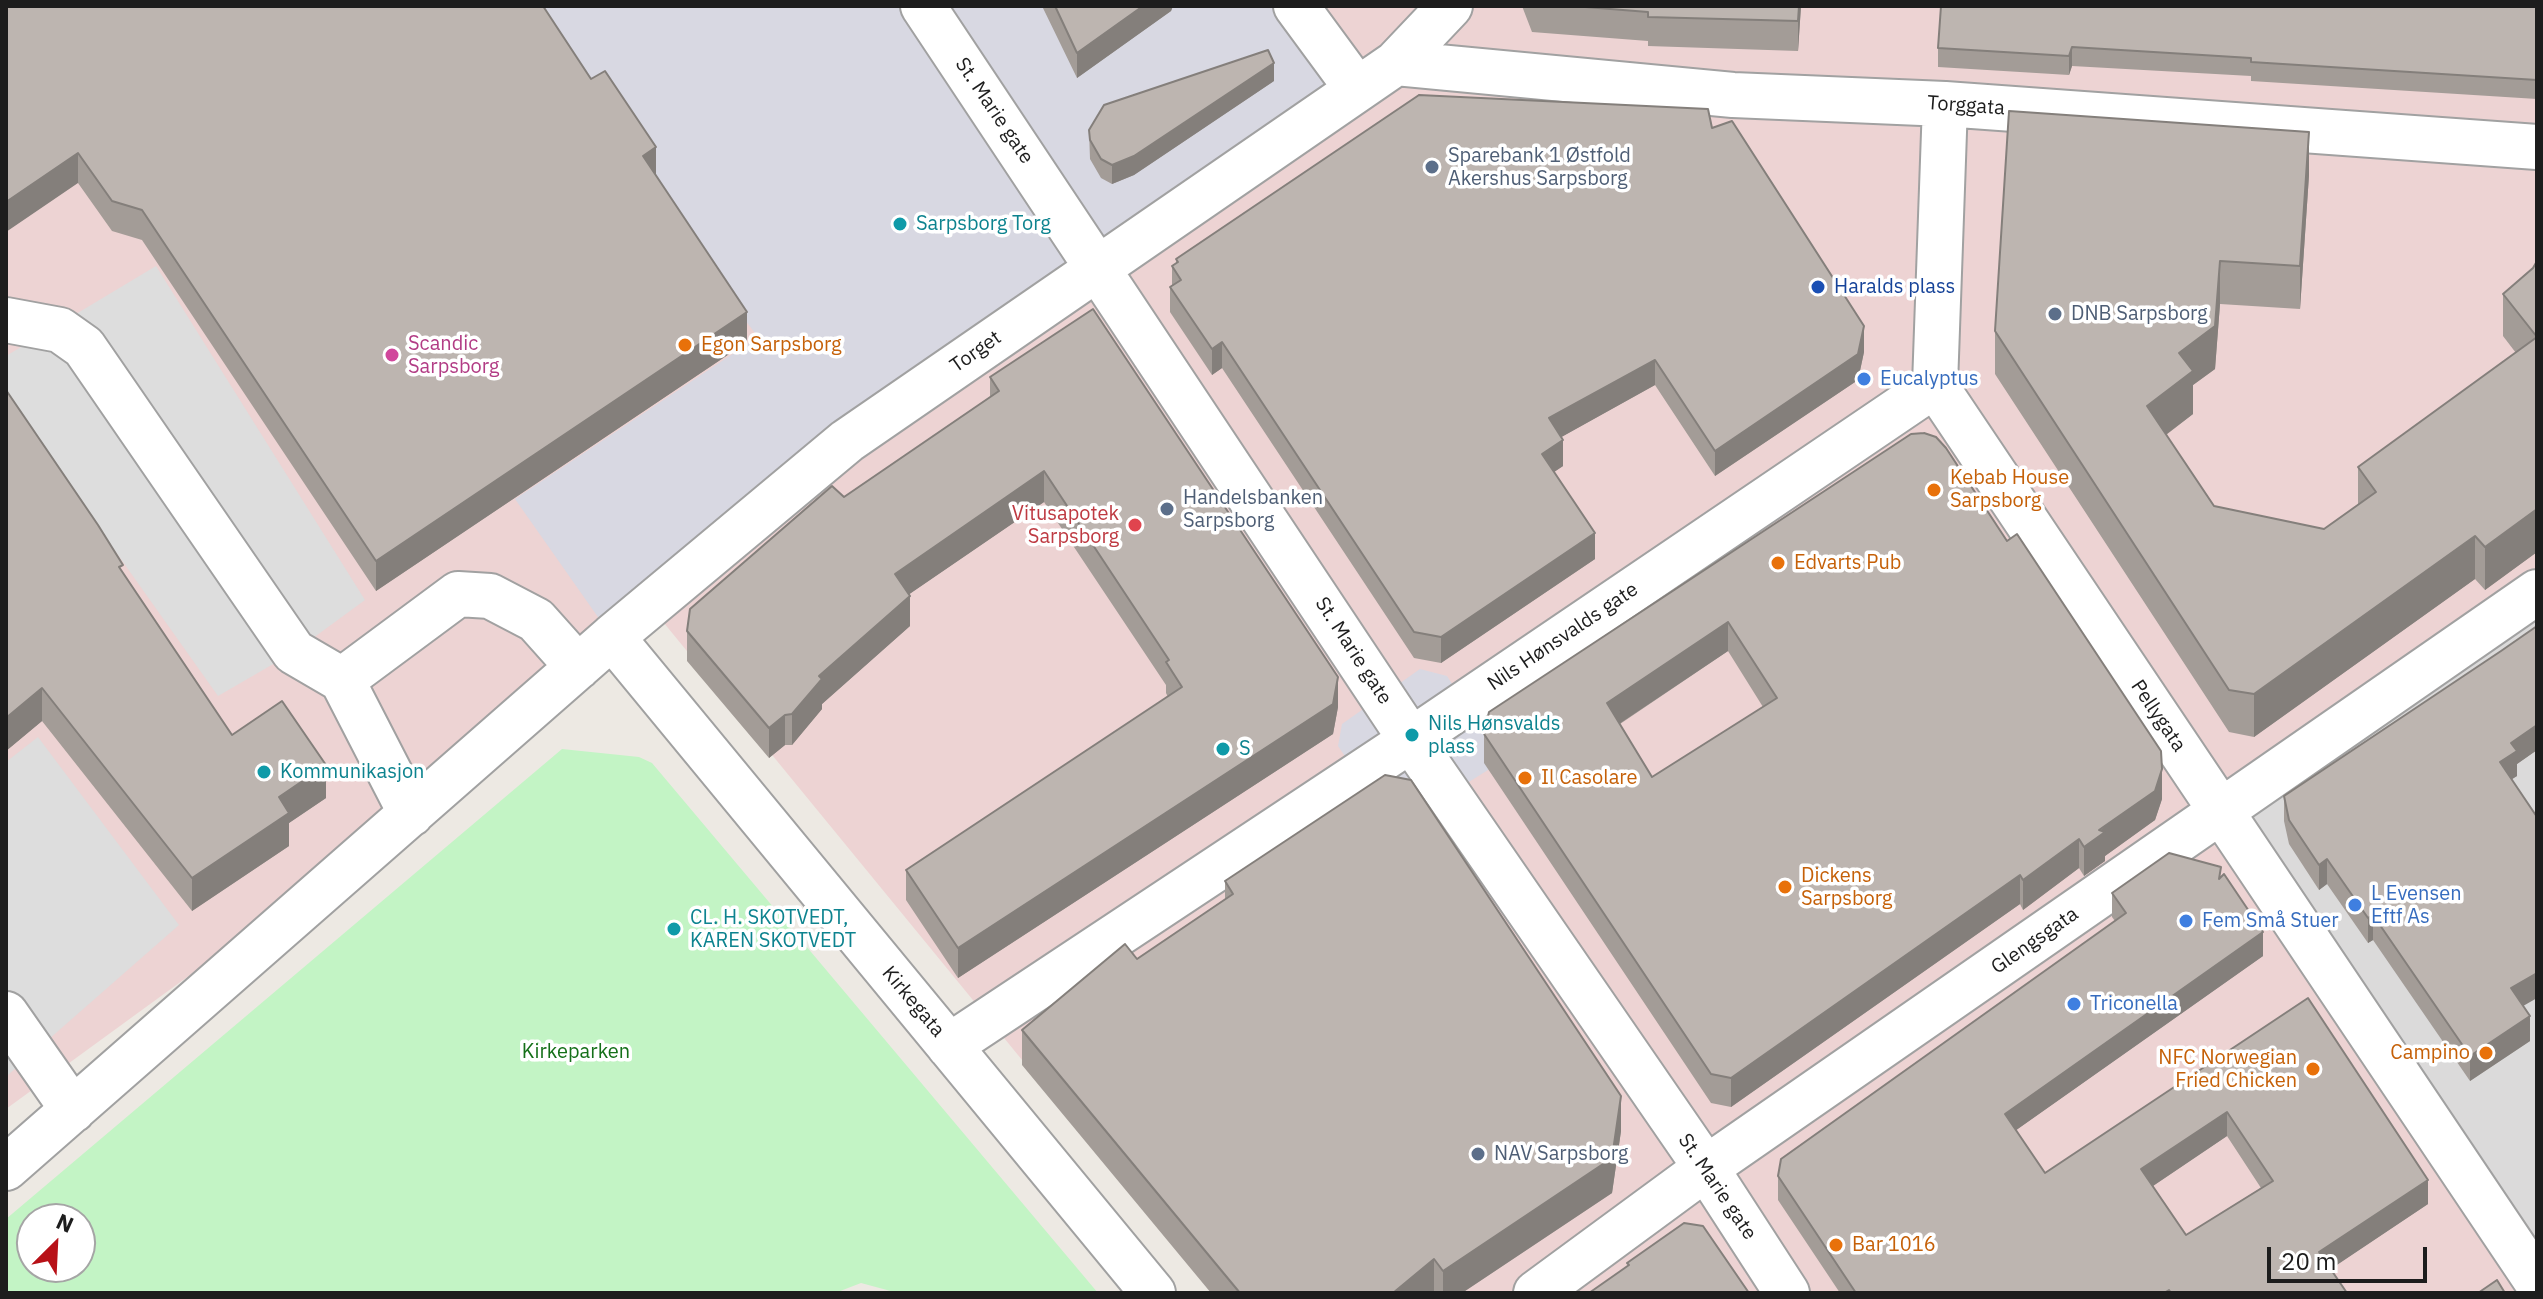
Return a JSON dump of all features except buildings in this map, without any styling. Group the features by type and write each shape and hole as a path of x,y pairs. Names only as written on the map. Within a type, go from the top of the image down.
{"street":[{"name":"St. Marie gate","path":"923,6 1099,266 1411,740 1706,1168 1787,1293"},
{"path":"1296,6 1357,89"},
{"name":"Torget","path":"6,1168 612,637 847,441 1396,63 1450,6"},
{"name":"Torggata","path":"1396,63 1733,95 1945,104 2537,147"},
{"path":"1935,385 1945,104"},
{"path":"6,320 60,330 84,347 294,652 342,680 411,814"},
{"name":"Nils Hønsvalds gate","path":"949,1046 1411,740 1935,385"},
{"name":"Pellygata","path":"1935,385 2537,1282"},
{"name":"Glengsgata","path":"1536,1293 1706,1168 2537,592"},
{"path":"342,680 458,594 490,596 536,620 578,667"},
{"name":"Kirkegata","path":"612,637 1153,1293"},
{"path":"6,1014 73,1110"}],"shaded area":[{"path":"6,6 2537,6 2537,574 2223,812 2537,1293 1213,1293 632,584 411,814 6,1109"},
{"path":"494,6 1297,6 1357,89 612,637 515,499 758,337 643,186"},
{"path":"156,266 365,600 294,652 218,696 6,397 6,356"},
{"path":"2537,600 2537,1282 2223,812"},
{"name":"Nils Hønsvalds plass","path":"1420,669 1447,676 1493,748 1488,770 1408,820 1385,815 1338,746 1342,724"},
{"path":"38,737 179,925 8,1075 6,762"}],"green space":[{"name":"Kirkeparken","path":"562,749 639,757 652,763 1098,1293 898,1293 861,1283 835,1293 6,1293 6,1219 16,1211 16,1283 96,1283 96,1203 25,1203"}],"place":[{"name":"Sparebank 1 Østfold Akershus Sarpsborg","path":"1432,167"},
{"name":"Sarpsborg Torg","path":"900,224"},
{"name":"Haralds plass","path":"1818,287"},
{"name":"DNB Sarpsborg","path":"2055,314"},
{"name":"Egon Sarpsborg","path":"685,345"},
{"name":"Scandic Sarpsborg","path":"392,355"},
{"name":"Eucalyptus","path":"1864,379"},
{"name":"Kebab House Sarpsborg","path":"1934,490"},
{"name":"Handelsbanken Sarpsborg","path":"1167,509"},
{"name":"Vitusapotek Sarpsborg","path":"1135,525"},
{"name":"Edvarts Pub","path":"1778,563"},
{"name":"Nils Hønsvalds plass","path":"1412,735"},
{"name":"S","path":"1223,749"},
{"name":"Kommunikasjon","path":"264,772"},
{"name":"Il Casolare","path":"1525,778"},
{"name":"Dickens Sarpsborg","path":"1785,887"},
{"name":"L Evensen Eftf As","path":"2355,905"},
{"name":"Fem Små Stuer","path":"2186,921"},
{"name":"CL. H. SKOTVEDT, KAREN SKOTVEDT","path":"674,929"},
{"name":"Triconella","path":"2074,1004"},
{"name":"Campino","path":"2486,1053"},
{"name":"NFC Norwegian Fried Chicken","path":"2313,1069"},
{"name":"NAV Sarpsborg","path":"1478,1154"},
{"name":"Bar 1016","path":"1836,1245"}]}
